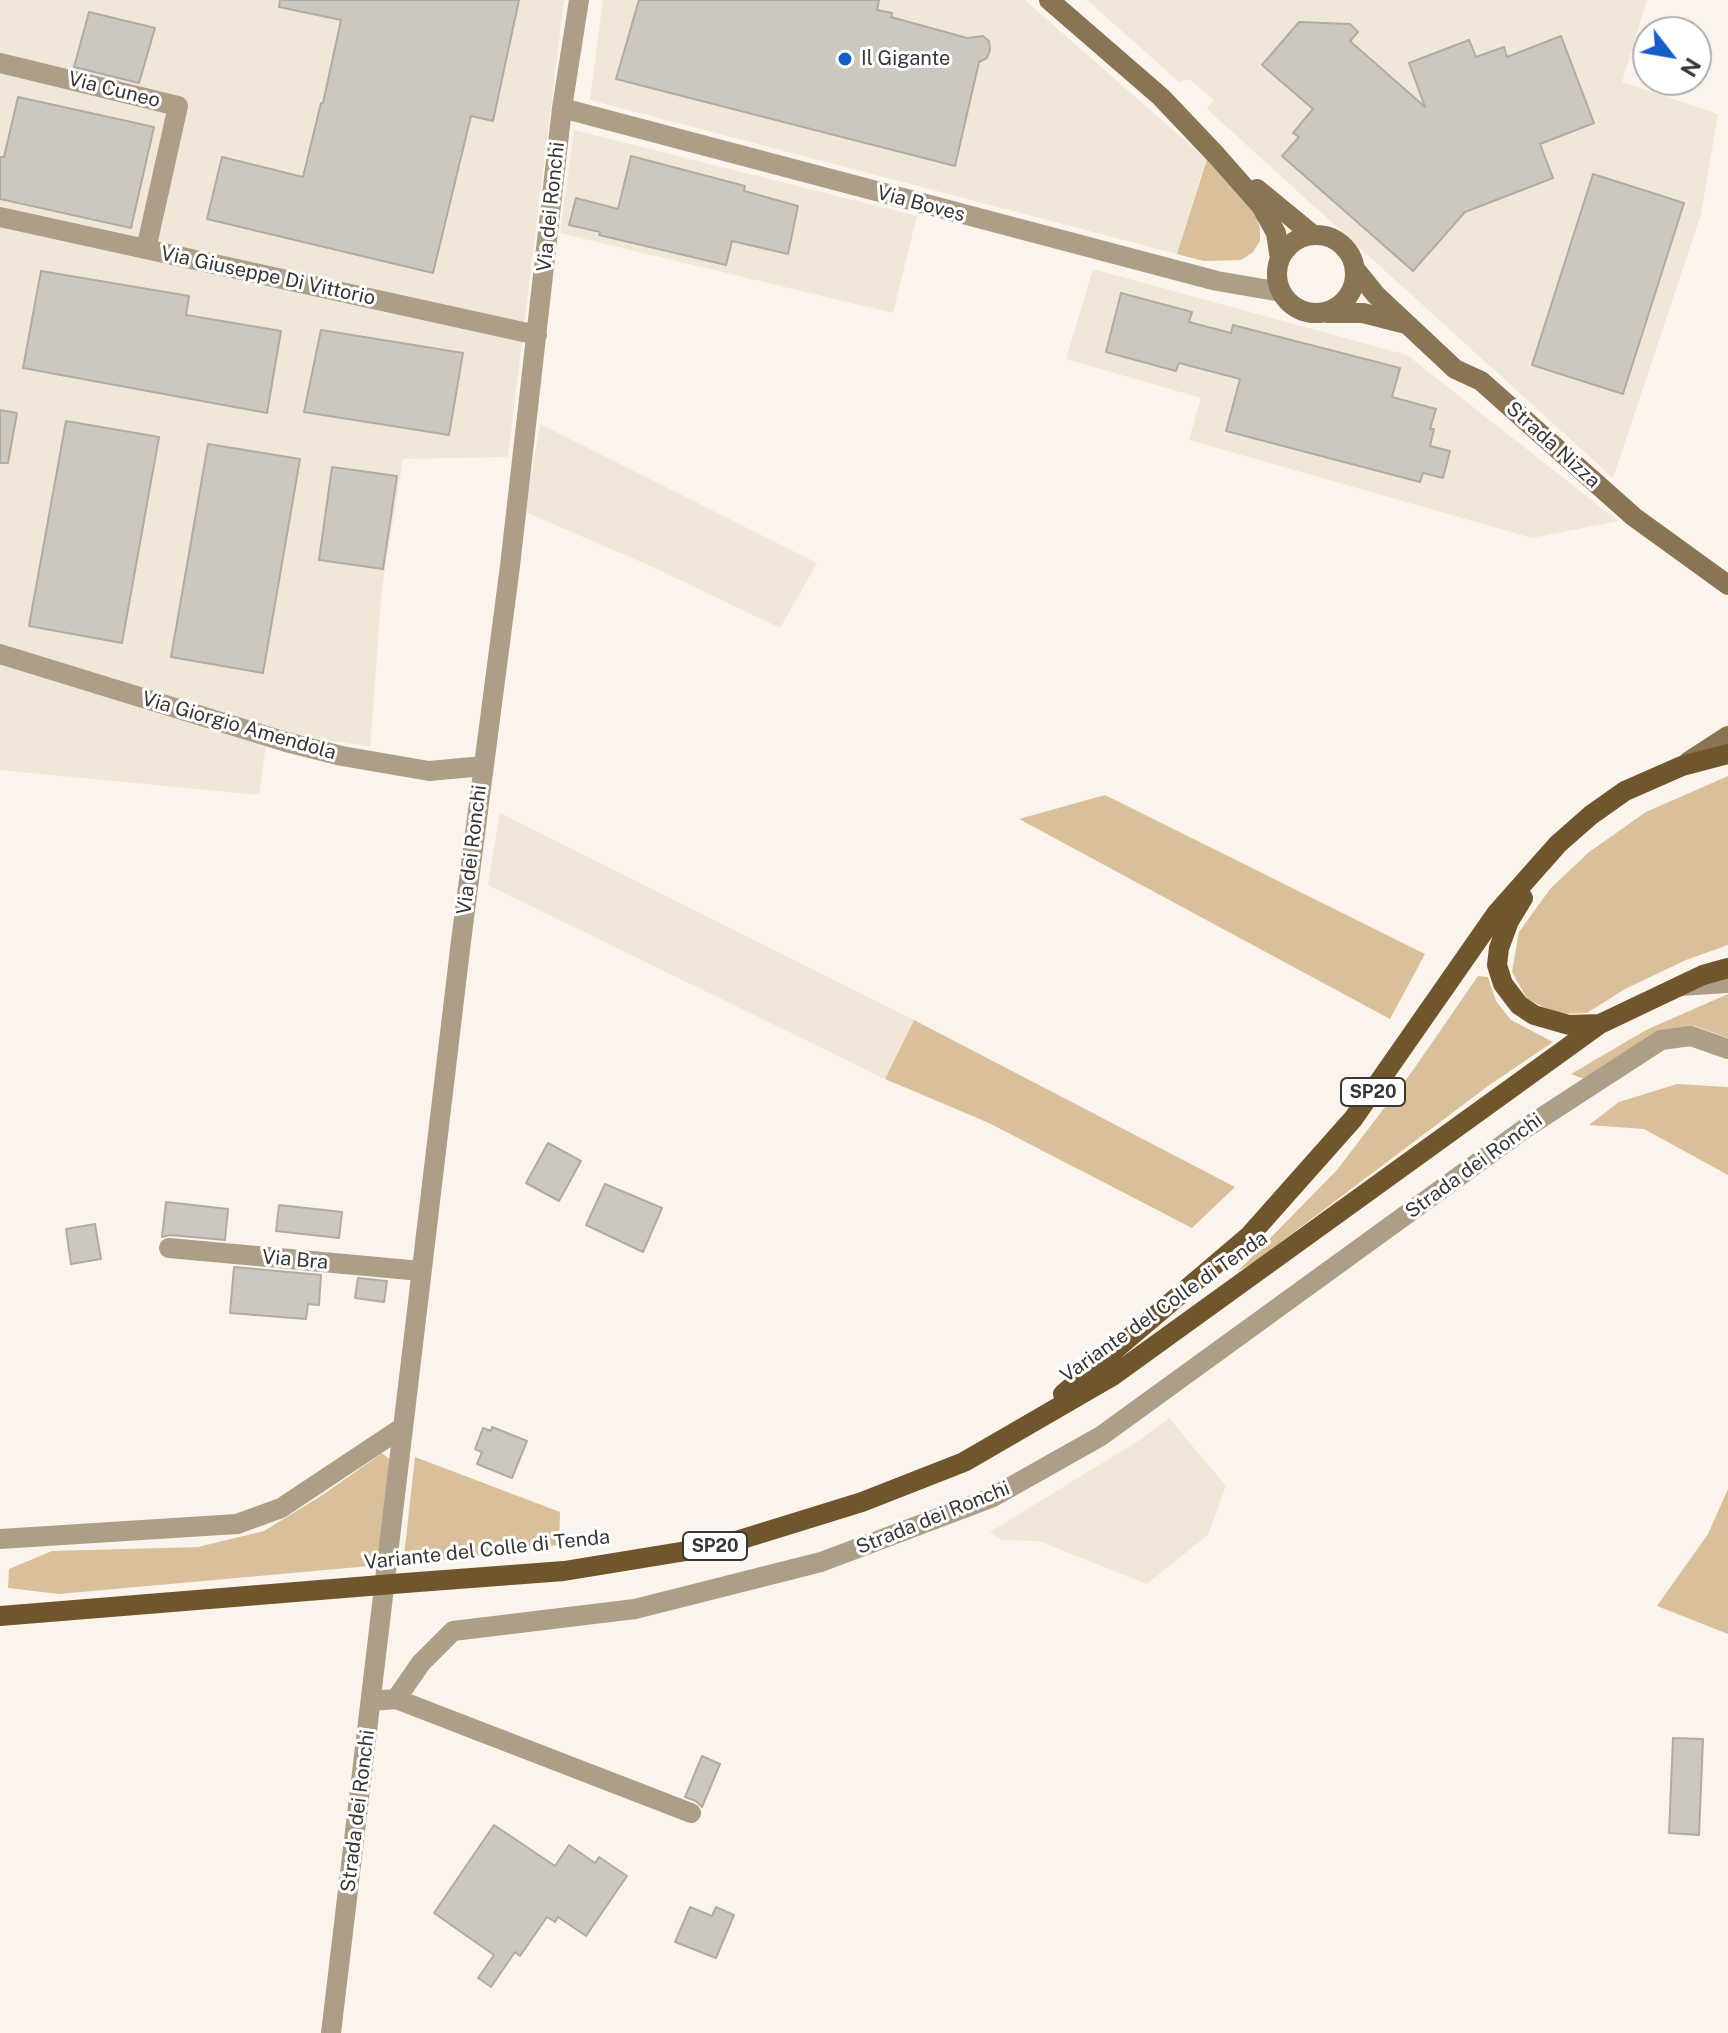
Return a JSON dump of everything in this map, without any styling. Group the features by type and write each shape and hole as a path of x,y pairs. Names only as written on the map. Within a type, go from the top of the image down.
{"main road":[{"name":"SP20","path":"1007,1439 1124,1344 1250,1235 1353,1119 1496,914 1558,844 1625,791 1682,766 1728,754"},
{"name":"SP20","path":"1558,844 1509,921 1499,948 1499,974 1512,998 1534,1015 1555,1023 1600,1024"},
{"name":"Variante del Colle di Tenda","path":"0,1616 564,1571 723,1545 862,1502 964,1462 1114,1375 1600,1024 1680,986 1728,968"}],"street":[{"name":"Via dei Ronchi","path":"371,1701 562,108 579,0"},
{"name":"Strada Nizza","path":"1049,0 1161,97 1261,206 1276,233 1281,292 1299,310 1311,313 1363,313 1406,324"},
{"name":"Via Cuneo","path":"0,63 178,106 146,249"},
{"name":"Via Boves","path":"562,108 1217,281 1281,292"},
{"name":"Strada Nizza","path":"1217,156 1313,235 1325,236 1345,248 1355,269 1376,295 1455,369 1481,381 1634,517 1701,567"},
{"name":"Via Giuseppe Di Vittorio","path":"0,217 537,335"},
{"path":"1280,259 1294,243 1313,235"},
{"path":"1323,313 1335,309 1351,292 1355,269"},
{"path":"1701,567 1728,585"},
{"path":"1701,567 1728,600"},
{"name":"Via Giorgio Amendola","path":"0,654 286,742 342,756 429,771 484,766"},
{"path":"1682,766 1728,736"},
{"path":"1680,986 1728,983"},
{"name":"Strada dei Ronchi","path":"331,2033 371,1701 396,1699 421,1663 453,1631 635,1609 821,1562 991,1498 1101,1436 1527,1127 1661,1040 1691,1036 1728,1049"},
{"name":"Via Bra","path":"169,1248 421,1271"},
{"path":"0,1539 237,1524 281,1508 403,1427"},
{"path":"396,1699 691,1813"}],"shaded area":[{"path":"0,0 564,0 508,457 403,459 382,589 370,747 268,730 259,795 0,770"},
{"path":"603,0 1025,0 1206,159 1177,254 590,100"},
{"path":"1087,0 1647,0 1642,16 1632,16 1632,49 1622,82 1632,85 1632,96 1664,96 1718,114 1701,214 1613,478 1207,109 1214,100 1189,79 1179,82"},
{"path":"574,130 917,216 893,313 560,233"},
{"path":"1207,159 1253,207 1260,228 1260,241 1253,252 1241,260 1204,261 1177,254"},
{"path":"1093,269 1407,355 1618,521 1532,538 1189,440 1201,398 1066,359"},
{"path":"540,424 817,563 780,628 655,568 525,512"},
{"path":"1728,776 1728,945 1686,960 1625,989 1587,1013 1558,1014 1527,999 1512,972 1519,932 1550,889 1589,852 1646,812"},
{"path":"1105,795 1425,954 1390,1019 1019,819"},
{"path":"500,813 914,1020 885,1079 488,885"},
{"path":"1478,976 1488,977 1496,1001 1511,1020 1553,1042 1488,1086 1237,1272 1337,1170 1411,1073"},
{"path":"1728,994 1728,1038 1695,1026 1657,1034 1584,1079 1571,1074 1646,1030"},
{"path":"914,1020 1235,1187 1192,1228 989,1123 885,1079"},
{"path":"1677,1084 1728,1087 1728,1175 1644,1129 1589,1125 1619,1102"},
{"path":"1169,1418 1226,1486 1208,1535 1147,1584 1039,1541 1002,1540 990,1532 1138,1441"},
{"path":"382,1453 394,1463 381,1565 59,1594 8,1588 9,1569 52,1551 198,1547 264,1531"},
{"path":"415,1457 560,1512 559,1545 403,1565"},
{"path":"1728,1489 1728,1634 1657,1606 1708,1534"}],"building":[{"path":"280,0 519,0 493,121 471,116 433,273 207,219 222,157 303,177 341,20 279,7"},
{"path":"639,0 879,0 877,10 892,13 891,17 967,38 983,36 989,41 990,50 987,58 979,62 955,166 616,79"},
{"path":"89,12 155,28 139,83 74,67"},
{"path":"1299,22 1350,24 1358,32 1350,41 1425,107 1409,63 1469,40 1476,57 1504,47 1507,57 1561,36 1594,123 1540,144 1553,178 1465,212 1413,271 1282,156 1299,137 1293,133 1313,109 1262,65"},
{"path":"18,97 154,127 131,228 0,199 0,157 4,157"},
{"path":"631,156 745,186 744,191 798,206 788,254 732,241 726,265 569,225 576,198 618,209"},
{"path":"1593,174 1684,203 1623,394 1532,365"},
{"path":"41,271 189,296 186,315 281,331 267,413 23,368"},
{"path":"1121,293 1192,312 1189,322 1231,333 1233,325 1400,368 1392,397 1436,409 1430,429 1434,429 1430,446 1450,451 1443,478 1423,473 1420,482 1226,431 1240,379 1179,363 1176,371 1106,352"},
{"path":"321,330 463,353 449,435 304,412"},
{"path":"0,410 17,413 8,463 0,463"},
{"path":"66,421 159,437 122,643 29,626"},
{"path":"208,444 300,459 263,673 171,657"},
{"path":"332,467 397,476 383,569 319,560"},
{"path":"548,1143 581,1161 559,1201 526,1183"},
{"path":"605,1184 662,1208 643,1252 586,1225"},
{"path":"166,1202 228,1209 225,1240 162,1237"},
{"path":"279,1205 342,1212 339,1238 276,1231"},
{"path":"95,1224 101,1259 71,1264 66,1229"},
{"path":"234,1267 321,1275 319,1305 308,1304 306,1319 230,1313"},
{"path":"358,1278 387,1281 384,1302 355,1298"},
{"path":"492,1427 527,1441 512,1478 477,1464 482,1452 475,1449 483,1428 491,1431"},
{"path":"1673,1738 1703,1739 1699,1835 1669,1833"},
{"path":"702,1756 720,1764 702,1807 685,1797"},
{"path":"494,1825 555,1866 569,1845 595,1863 599,1857 627,1876 586,1936 558,1917 555,1922 547,1917 520,1956 515,1952 491,1987 478,1978 494,1955 434,1913"},
{"path":"690,1907 712,1916 716,1907 734,1915 716,1958 675,1942"}],"place":[{"name":"Il Gigante","path":"845,59"}]}
